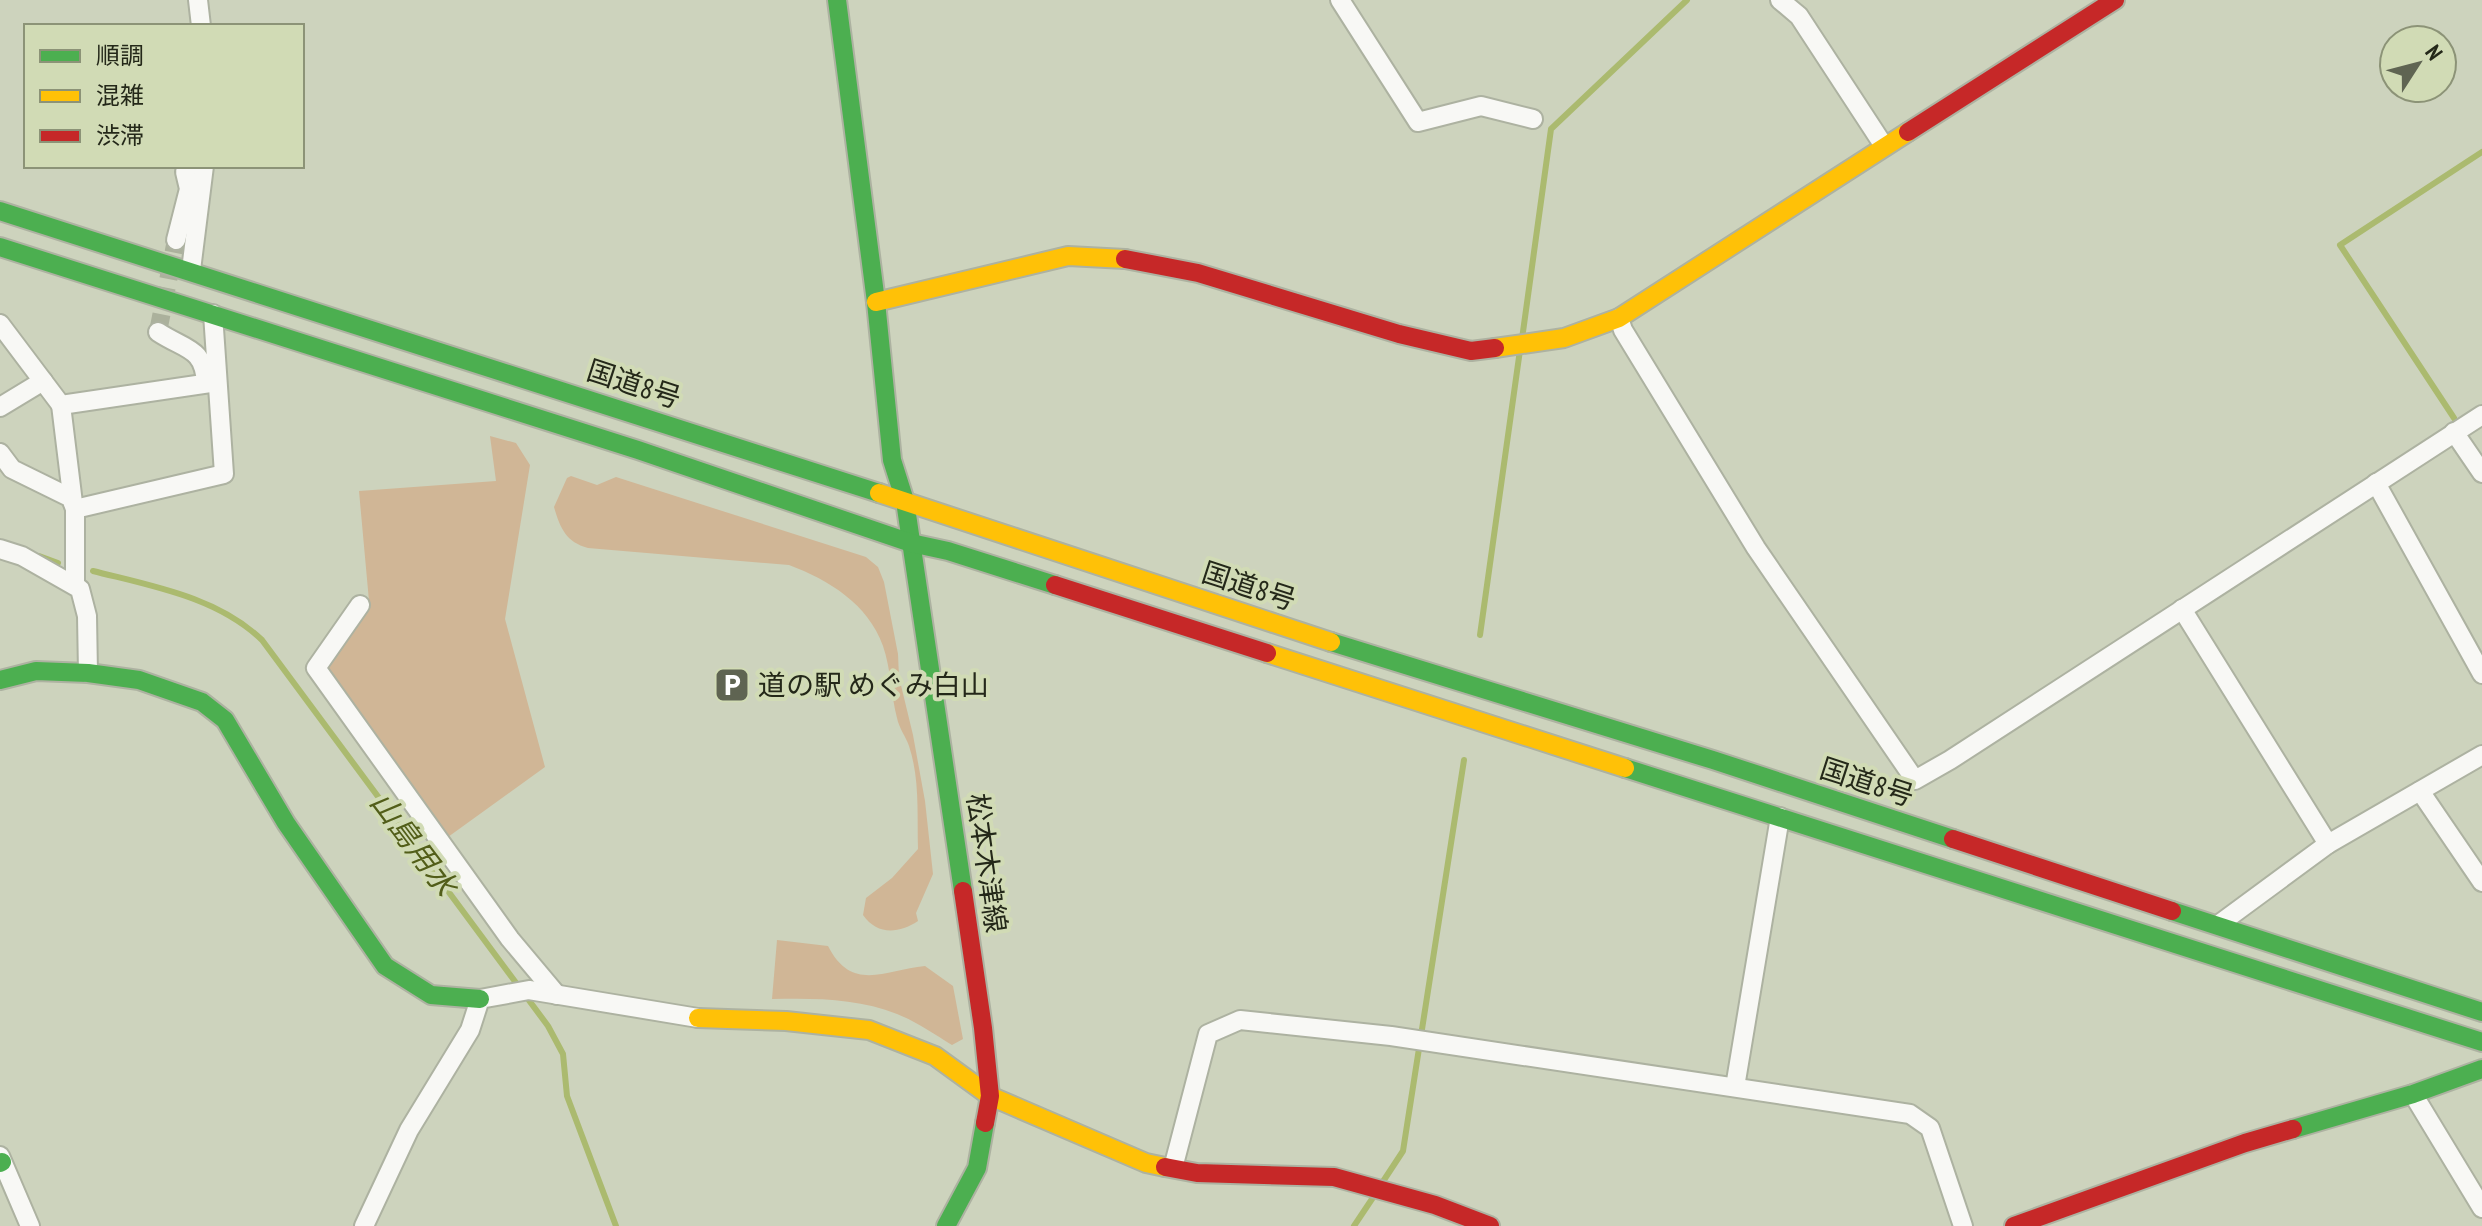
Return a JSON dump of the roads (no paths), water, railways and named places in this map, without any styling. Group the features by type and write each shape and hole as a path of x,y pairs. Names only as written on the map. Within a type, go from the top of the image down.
{"main road":[{"name":"松本木津線","path":"837,0 876,302 892,460 905,501 981,1012 990,1096 977,1168 946,1226"},
{"path":"876,302 1068,256 1130,259 1198,273 1399,334 1471,351 1564,338 1619,318 2115,0"},
{"name":"国道8号","path":"0,211 905,501 1002,536 1336,644 1713,760 2482,1012"},
{"name":"国道8号","path":"0,247 624,445 911,543 948,551 2482,1042"},
{"path":"0,680 36,671 88,673 139,680 202,702 225,720 286,823 385,966 431,995 480,999"},
{"path":"698,1018 786,1021 869,1030 935,1056 990,1096 1146,1163 1197,1173 1334,1177 1435,1205 1490,1226"},
{"path":"2014,1226 2245,1143 2413,1094 2482,1069"}],"street":[{"path":"198,0 201,24"},
{"path":"1340,0 1418,122 1481,106 1533,119"},
{"path":"1780,0 1799,16 1884,146"},
{"path":"176,240 189,189 185,172 188,168"},
{"path":"191,270 204,168"},
{"path":"74,506 224,474 212,383 213,314"},
{"path":"1619,318 1623,330 1756,548 1915,780 2482,415"},
{"path":"0,324 61,405 74,506 75,584"},
{"path":"158,332 194,352 205,364 212,383"},
{"path":"0,407 43,381"},
{"path":"61,405 212,383"},
{"path":"2454,432 2482,473"},
{"path":"0,453 12,469 71,498 74,506"},
{"path":"2376,483 2481,669"},
{"path":"0,549 22,556 80,589 87,616 88,673"},
{"path":"360,605 316,668 510,939 557,995"},
{"path":"2182,609 2328,844"},
{"path":"2218,925 2328,844 2482,755"},
{"path":"2420,791 2482,882"},
{"path":"1735,1087 1780,817"},
{"path":"364,1226 409,1130 470,1030 480,999 520,992 557,995 698,1018"},
{"path":"1173,1168 1208,1034 1240,1020 1407,1038 1910,1114 1930,1128 1963,1226"},
{"path":"2413,1094 2482,1208"},
{"path":"1,1160 30,1226"}],"waterway":[{"path":"1522,339 1551,129 1687,0"},
{"path":"2454,418 2340,245 2482,152"},
{"path":"1480,635 1520,350"},
{"name":"山島用水","path":"39,556 58,563"},
{"name":"山島用水","path":"93,571 161,588 204,603 244,625 262,640 548,1026 563,1054 567,1096 616,1226"},
{"path":"1382,1183 1403,1151 1464,760"},
{"path":"1354,1226 1374,1196"}],"tunnel":[{"path":"158,332 176,240"}],"place":[{"name":"道の駅 めぐみ白山","path":"732,685"}]}
